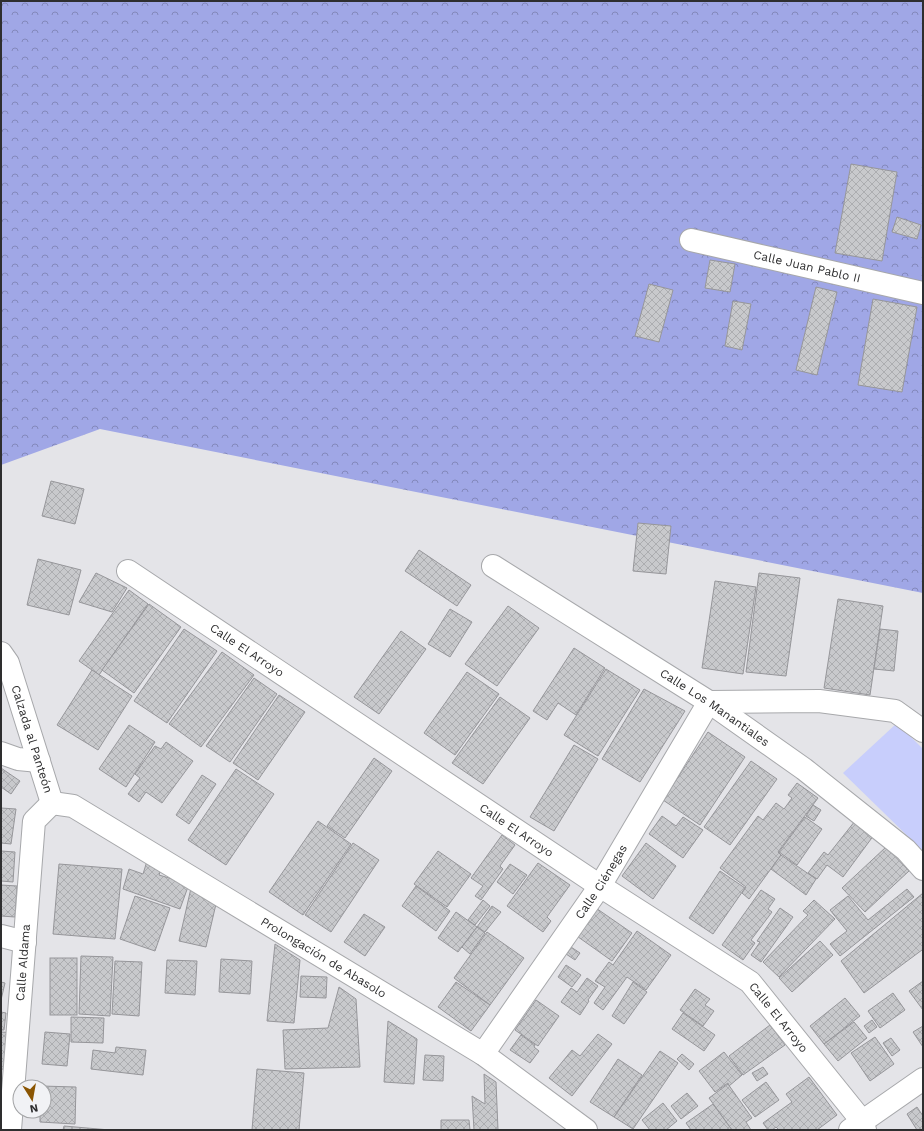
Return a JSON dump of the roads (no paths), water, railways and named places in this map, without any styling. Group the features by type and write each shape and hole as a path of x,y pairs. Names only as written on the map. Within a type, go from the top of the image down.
{"street":[{"name":"Calle Juan Pablo II","path":"691,240 923,293"},
{"name":"Calle Los Manantiales","path":"492,566 709,702 804,769 906,850 923,869"},
{"name":"Calle El Arroyo","path":"128,571 600,886 750,982 859,1127"},
{"name":"Calzada al Panteón","path":"1,653 8,663 52,803"},
{"path":"709,702 819,701 895,711 923,732"},
{"name":"Calle Ciénegas","path":"483,1054 600,886 709,702"},
{"path":"1,753 18,759 39,761"},
{"name":"Calle Aldama","path":"10,1130 34,821 52,803"},
{"name":"Prolongación de Abasolo","path":"52,803 73,806 483,1054 586,1130"},
{"path":"1,936 25,942"},
{"path":"859,1127 923,1079"}]}
